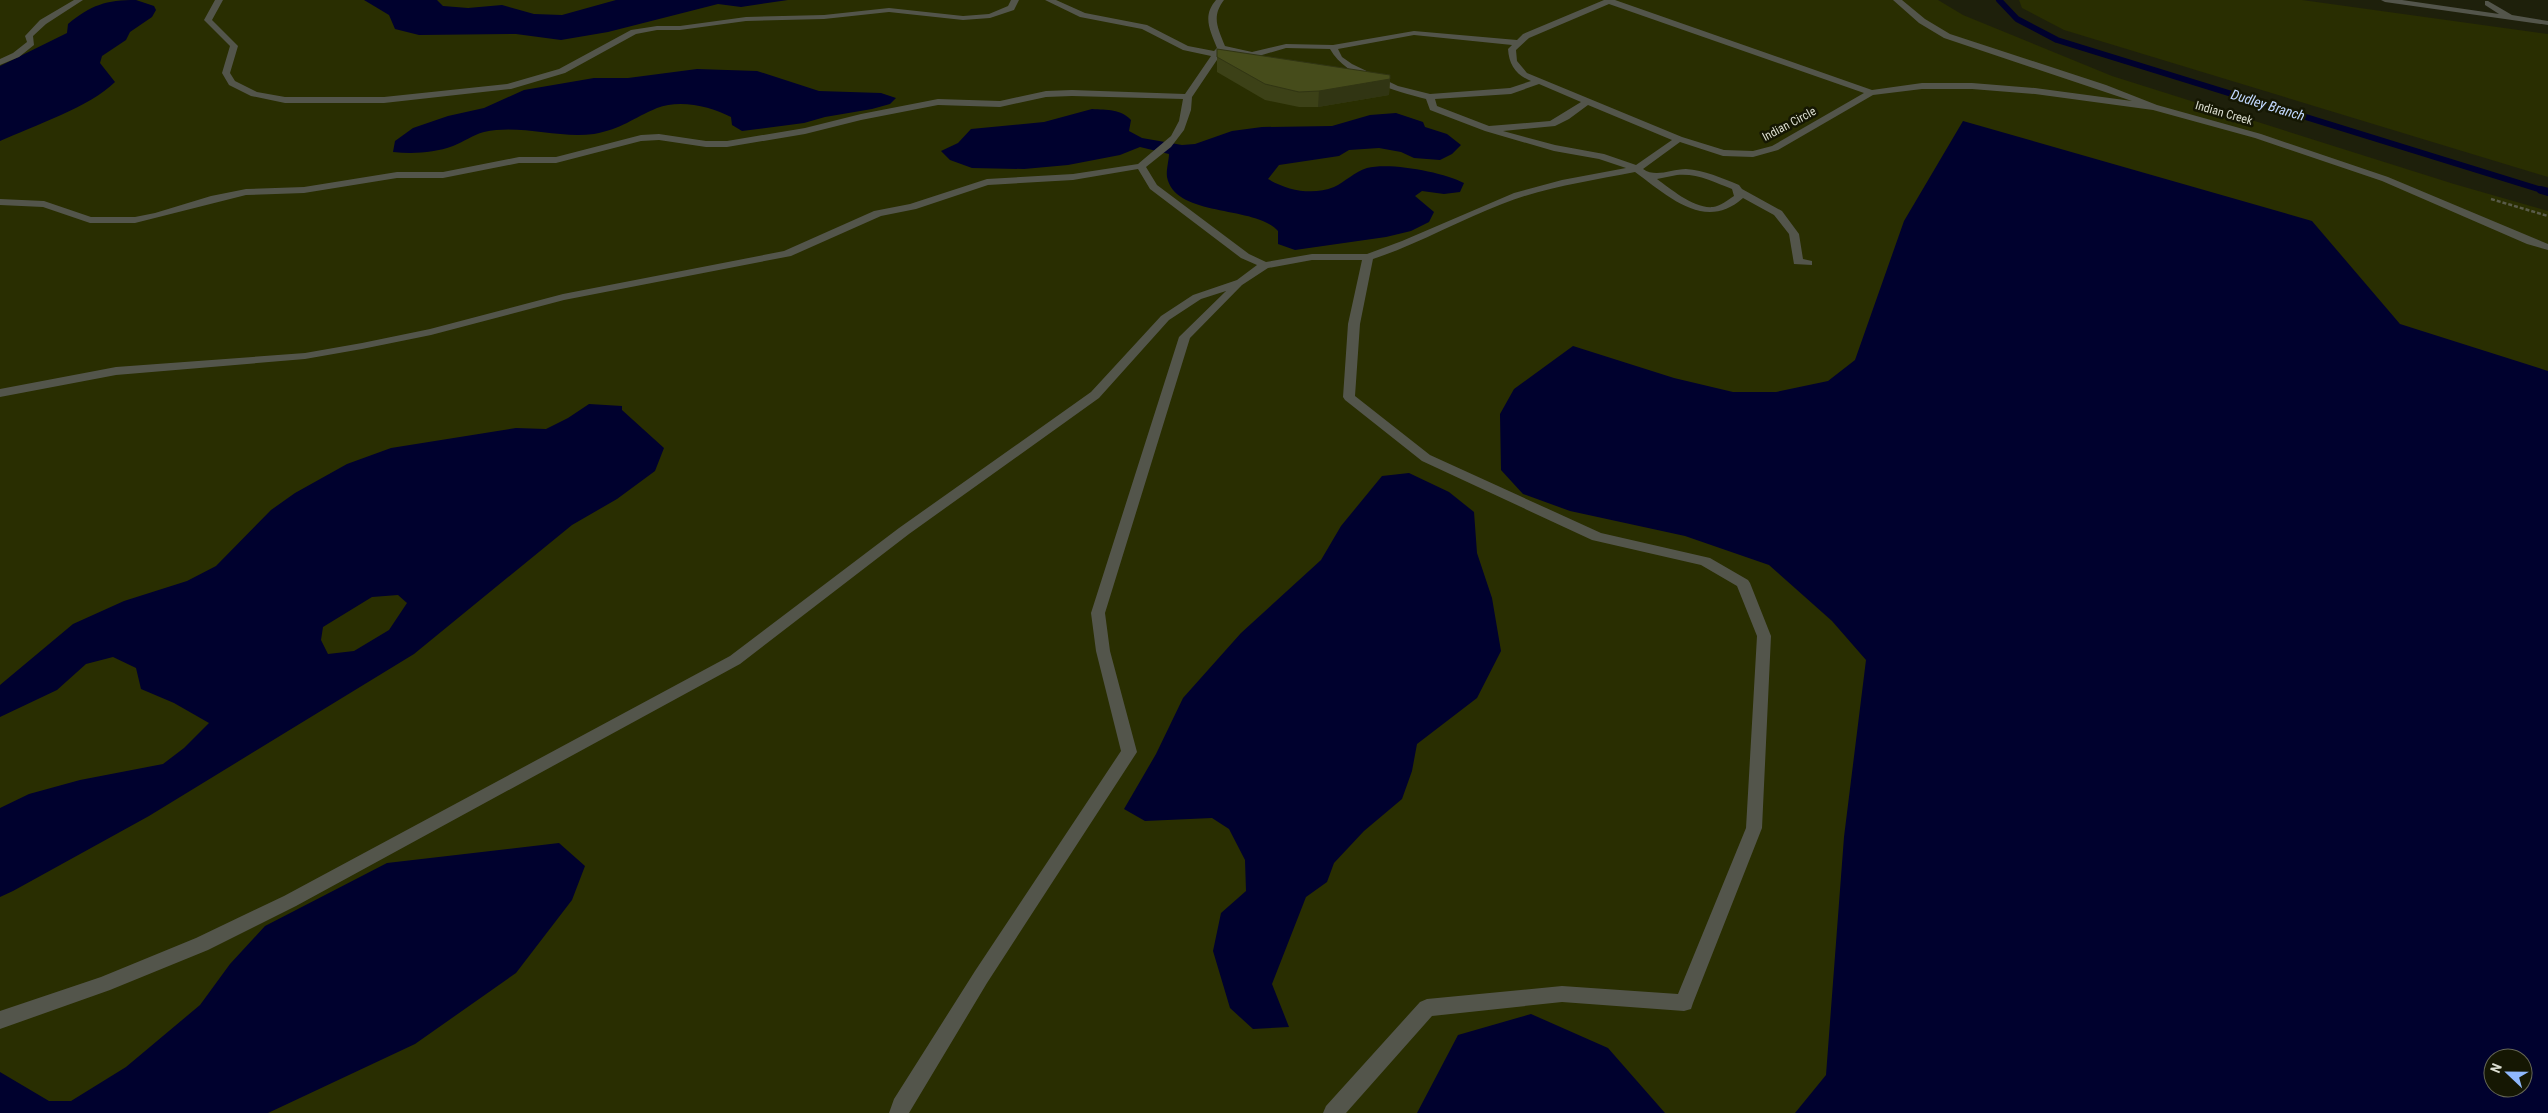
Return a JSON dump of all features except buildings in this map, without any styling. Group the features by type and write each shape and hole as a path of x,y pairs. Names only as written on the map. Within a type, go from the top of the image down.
{"lane":[{"path":"0,62 16,55 31,43 29,36 43,22 79,0"},
{"path":"219,0 211,11 208,20 234,46 226,74 232,83 254,94 285,100 347,102 508,88 562,71 634,32 657,28 680,28 746,19 824,17 889,10 963,18 990,16 1011,8 1015,0"},
{"path":"1049,0 1083,15 1144,27 1186,48 1252,55 1286,46 1333,47 1414,33 1519,43 1526,36 1610,1 1871,93"},
{"path":"0,392 116,371 305,356 362,346 431,332 563,297 787,254 878,212 912,207 987,182 1081,176 1141,166 1158,153 1183,127 1188,97 1212,63 1218,51 1210,20 1213,7 1220,0"},
{"name":"Indian Creek","path":"1897,0 1908,7 1922,21 1947,36 2102,87 2154,107 2258,136 2385,179 2531,242 2548,247"},
{"path":"2385,0 2548,22"},
{"path":"2397,0 2408,3"},
{"path":"2488,2 2510,17"},
{"name":"Indian Circle","path":"1519,43 1512,49 1513,61 1524,75 1679,139 1723,153 1753,154 1775,148 1871,93 1922,86 1972,86 2035,91 2154,107"},
{"path":"1333,47 1339,58 1349,66 1395,88 1430,97 1510,91 1539,81"},
{"path":"0,202 44,204 90,220 135,220 157,216 214,198 246,192 304,190 397,175 443,175 519,160 556,160 641,138 659,137 706,144 727,144 805,132 860,117 938,102 1000,104 1046,94 1072,93 1188,97"},
{"path":"1430,97 1433,108 1488,129 1554,148 1601,156 1637,169 1647,176 1694,205 1708,211 1721,208 1739,197 1736,187 1715,179 1684,172 1663,177 1647,176"},
{"path":"1488,129 1552,124 1566,117 1587,101"},
{"path":"899,1113 901,1106 981,977 1129,752 1103,651 1098,613 1185,337 1241,282 1265,265 1312,257 1368,256 1386,252 1466,214 1517,195 1567,182 1637,169 1679,139"},
{"path":"1141,166 1153,187 1245,256 1265,265"},
{"path":"1736,190 1778,213 1794,234 1798,262 1808,263"},
{"path":"1333,1113 1427,1008 1562,994 1684,1004 1754,828 1764,636 1743,583 1705,561 1597,537 1426,458 1350,397 1354,324 1368,256"},
{"path":"0,1020 104,984 202,944 272,910 735,660 904,531 1096,395 1165,318 1197,297 1241,282"}],"green space":[{"path":"0,0 1938,0 1963,15 2112,76 2454,184 2548,211 2548,1113 0,1113"},
{"path":"2019,0 2302,0 2548,34 2548,177 2064,30 2022,8"}],"water":[{"path":"136,0 154,6 156,10 152,17 130,32 126,40 102,56 100,63 115,82 91,100 76,108 0,141 0,66 67,33 68,24 92,8 116,1"},
{"path":"364,0 437,0 443,6 468,8 502,5 534,14 562,15 616,0 788,0 741,7 718,4 608,32 561,40 516,34 419,35 395,29 389,15"},
{"path":"697,69 757,71 819,91 881,93 896,98 890,104 872,109 825,117 804,123 742,131 732,125 731,117 723,113 695,105 675,104 657,108 620,126 594,134 567,135 526,130 498,130 480,133 457,144 431,152 393,152 395,141 413,128 448,116 484,108 524,90 594,78 628,78"},
{"path":"1092,109 1113,111 1127,116 1131,120 1129,131 1142,138 1182,145 1195,144 1232,131 1262,127 1332,126 1370,115 1396,113 1423,122 1425,127 1447,134 1461,145 1452,154 1440,160 1414,158 1401,152 1379,148 1349,150 1339,156 1279,165 1268,179 1291,189 1317,191 1334,187 1367,168 1389,166 1430,172 1464,183 1460,192 1444,194 1422,191 1415,196 1434,212 1429,222 1411,231 1386,237 1295,250 1278,244 1278,231 1267,223 1252,217 1200,205 1185,199 1173,190 1167,177 1169,154 1140,147 1120,155 1068,165 1024,169 972,168 950,160 941,151 958,143 971,129 1044,122"},
{"path":"1963,121 2312,221 2400,324 2548,371 2548,1113 1795,1113 1826,1075 1844,837 1866,660 1832,621 1769,565 1685,536 1570,511 1523,494 1501,470 1500,414 1514,389 1573,346 1674,378 1733,392 1776,392 1828,381 1855,360 1904,221"},
{"path":"589,404 622,406 622,410 664,448 655,471 617,499 572,525 414,654 149,816 0,897 0,808 29,794 80,780 163,764 184,748 209,723 174,703 141,689 136,668 113,657 86,664 57,690 0,717 0,685 73,624 124,601 187,581 216,566 271,510 295,493 347,464 391,448 516,428 546,429 568,418","holes":["398,595 407,603 389,630 354,651 328,654 321,640 323,627 372,597"]},
{"path":"1409,473 1449,492 1474,512 1477,553 1492,598 1501,651 1477,698 1417,744 1412,771 1402,799 1364,831 1334,863 1327,882 1306,897 1272,984 1289,1027 1253,1029 1230,1008 1213,951 1221,913 1246,891 1245,860 1229,829 1212,818 1145,821 1124,809 1156,754 1183,698 1241,633 1321,560 1341,526 1382,476"},
{"path":"559,843 585,866 572,900 516,973 415,1044 268,1113 0,1113 0,1072 49,1101 71,1101 126,1067 200,1005 230,964 265,926 387,863"},
{"path":"1531,1014 1608,1048 1665,1113 1417,1113 1458,1035"}],"waterway":[{"name":"Dudley Branch","path":"1999,0 2017,19 2057,40 2545,191"},
{"name":"Dudley Branch","path":"2541,190 2548,192"}]}
